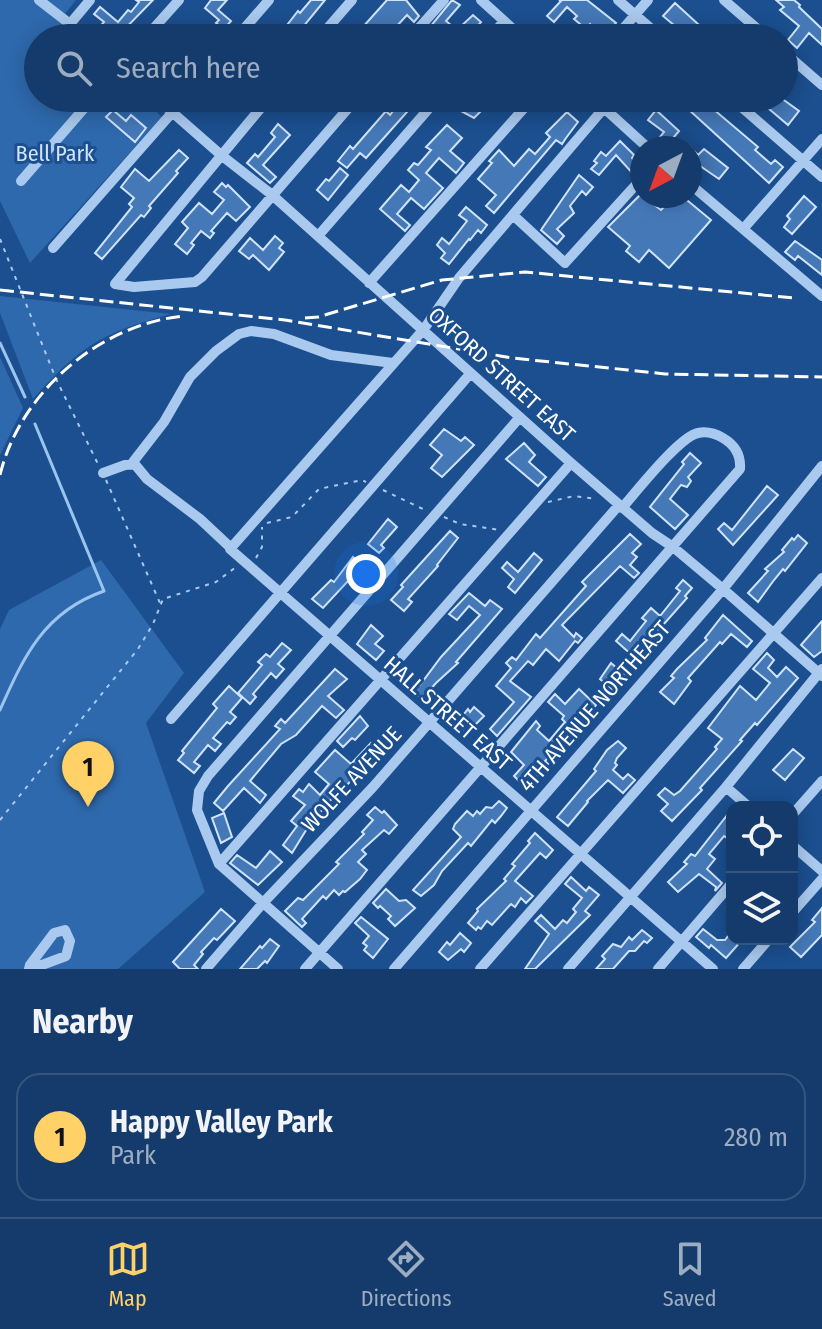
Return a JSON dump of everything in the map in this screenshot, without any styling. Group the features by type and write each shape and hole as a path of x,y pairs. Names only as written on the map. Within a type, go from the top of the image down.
{"street":[{"path":"39,0 70,24 90,0"},
{"path":"158,24 179,0"},
{"path":"248,24 269,0"},
{"path":"331,24 352,0"},
{"path":"423,24 444,0"},
{"path":"481,0 507,24"},
{"path":"618,0 646,24"},
{"path":"627,24 648,0"},
{"path":"724,0 752,24"},
{"path":"798,64 822,85"},
{"path":"21,181 81,112"},
{"path":"53,248 173,112"},
{"name":"OXFORD STREET EAST","path":"173,112 424,329 436,344 619,506 673,547 821,673"},
{"path":"257,112 115,284 134,287 195,282 202,277 344,112"},
{"path":"318,236 426,112"},
{"path":"369,283 521,112"},
{"path":"231,548 424,329 459,278 601,112"},
{"path":"608,112 635,136"},
{"path":"747,112 822,177"},
{"path":"744,228 822,139"},
{"path":"513,215 565,263 630,191"},
{"path":"702,194 822,296"},
{"path":"103,473 135,464 136,456 164,422 190,377 228,340 239,334 251,331 274,334 331,355 393,363"},
{"path":"171,719 470,374"},
{"path":"338,969 219,864 197,810 199,791 208,776 329,635 520,417"},
{"name":"WOLFE AVENUE","path":"206,969 429,723 619,506 683,441 699,433 714,434 728,441 740,458 740,469 673,547"},
{"path":"219,864 571,463"},
{"name":"HALL STREET EAST","path":"135,464 147,479 200,519 379,680 713,969"},
{"name":"4TH AVENUE NORTHEAST","path":"394,969 723,589 822,466"},
{"path":"305,969 673,547"},
{"path":"480,969 822,578"},
{"path":"568,969 821,673"},
{"path":"798,808 822,781"},
{"path":"726,787 742,801"},
{"path":"798,850 822,871"},
{"path":"798,906 822,879"},
{"path":"658,969 726,890"},
{"path":"743,969 764,945"}],"path":[{"path":"0,239 56,379 103,473 160,604"},
{"path":"0,820 138,649 163,599 216,582 245,561 255,560 260,554 261,531 265,523 292,517 319,489 362,480 412,501 434,515 460,524 509,532"},
{"path":"534,506 574,496 619,506"}],"green space":[{"name":"Bell Park","path":"0,0 76,0 61,19 66,24 24,24 24,112 157,112 162,117 30,263 0,201"},
{"path":"0,296 171,314 109,335 94,344 65,366 33,399 0,313"},
{"path":"0,357 23,408 0,455"},
{"path":"101,560 184,673 146,723 205,892 118,969 0,969 0,629 9,610"}],"building":[{"path":"136,0 153,0 130,24 102,24 104,22 94,14 100,7 118,22 139,2"},
{"path":"211,0 227,0 218,10 231,21 217,24 219,20 205,8"},
{"path":"311,0 325,0 305,24 288,24 298,11 300,13"},
{"path":"387,0 406,0 419,16 414,22 407,15 399,24 366,24"},
{"path":"452,0 460,5 446,21 450,24 432,24"},
{"path":"587,0 616,23 580,24 574,19 577,16 567,7 554,22 547,16 561,1"},
{"path":"776,0 794,0 800,5 822,29 822,45 809,33 798,47 799,26 780,10 784,7"},
{"path":"675,3 698,24 673,24 663,16"},
{"path":"473,15 481,22 479,24 463,24"},
{"path":"799,111 788,125 773,112"},
{"path":"115,112 126,121 131,115 146,128 135,142 106,117"},
{"path":"385,112 390,115 392,112 407,112 366,158 360,153 347,168 338,161 350,146 353,149"},
{"path":"463,112 480,112 474,118"},
{"path":"567,112 578,122 562,144 556,140 494,213 486,206 496,195 478,179 492,163 489,161 499,150 514,166 529,149 535,154 550,137 546,133"},
{"path":"654,112 679,131 675,136 661,136 664,132 648,120"},
{"path":"691,112 717,112 758,147 755,150 771,164 775,160 783,167 769,183"},
{"path":"278,124 290,135 263,165 276,177 270,183 247,163 255,154 258,157 275,137 271,133"},
{"path":"447,125 462,138 450,151 464,163 456,173 439,158 426,173 443,188 424,209 411,198 397,214 410,225 405,231 380,209 401,185 409,192 419,180 408,170 414,163 418,165 431,150 426,147"},
{"path":"620,141 630,151 630,171 616,155 599,175 591,169 601,152 606,156"},
{"path":"704,149 728,168 719,179 702,167"},
{"path":"179,150 188,158 176,171 178,173 149,206 151,208 144,217 141,215 102,259 95,253 132,207 129,204 134,198 121,187 135,169 149,181"},
{"path":"340,168 348,175 328,200 317,190"},
{"path":"579,175 593,187 586,195 582,191 570,206 574,213 557,229 564,236 557,244 541,230"},
{"path":"222,183 250,207 236,221 227,213 211,231 214,233 210,238 201,231 187,254 175,244 188,228 182,222 199,203 212,214 224,200 214,192"},
{"path":"804,196 816,207 792,234 784,227 790,219 787,216"},
{"path":"630,205 630,208 661,210 696,208 711,220 669,268 649,250 639,262 626,251 630,246 608,227"},
{"path":"466,207 487,225 481,233 478,230 469,239 449,264 441,258 445,253 437,245 442,238 449,244 467,221 459,215"},
{"path":"275,236 283,243 279,248 284,252 269,270 253,255 249,259 239,251 250,238 263,250"},
{"path":"795,241 822,260 822,275 798,256 795,260 785,252"},
{"path":"444,429 461,441 465,437 474,445 442,477 431,468 442,455 430,445"},
{"path":"524,443 535,455 529,462 546,477 538,486 506,459"},
{"path":"690,453 701,463 688,477 691,481 687,487 681,485 670,499 688,515 675,529 650,507"},
{"path":"767,486 778,495 733,545 718,529 724,523 732,530"},
{"path":"388,519 397,527 381,545 384,548 379,553 368,544"},
{"path":"450,531 458,538 408,599 412,602 404,611 391,600"},
{"path":"630,534 641,544 632,553 637,557 630,565 639,573 634,578 620,566 562,625 574,637 576,633 582,638 578,643 575,641 559,661 546,649 533,665 528,661 510,681 531,697 497,736 490,729 514,702 496,686 511,668 506,663 512,657 516,660 536,634 540,638 586,586 582,582"},
{"path":"798,535 807,543 758,602 748,593 768,571 765,569"},
{"path":"534,553 542,560 515,593 508,587 514,579 502,568 507,562 518,572"},
{"path":"353,557 362,566 323,608 312,599 331,580 334,582"},
{"path":"683,580 692,588 685,596 687,598 650,644 646,641 633,656 616,641 622,634 630,641 646,621 642,618 651,608 660,616 680,591 676,588"},
{"path":"469,593 485,606 490,600 502,609 458,663 428,692 431,694 425,702 410,689 416,681 420,685 480,615 469,606 457,620 449,614"},
{"path":"723,615 752,641 747,647 731,634 722,644 720,642 688,678 691,681 674,704 660,692 674,678 671,676 677,669 707,640 705,638"},
{"path":"822,621 822,651 814,657 801,645"},
{"path":"371,625 383,636 375,644 384,651 376,660 357,644"},
{"path":"282,643 291,650 278,664 284,669 276,678 271,673 253,694 256,697 250,704 238,693 262,665 258,662 266,654 270,657"},
{"path":"767,653 774,660 768,668 777,677 786,667 798,678 740,740 700,788 702,790 672,821 661,811 668,804 658,795 665,788 674,795 680,791 717,749 715,747 722,739 708,728 740,686 756,700 770,683 753,669"},
{"path":"611,663 625,675 614,691 600,679"},
{"path":"335,669 347,679 328,696 344,710 336,718 322,706 296,735 281,744 250,781 266,795 260,803 244,788 223,811 214,803 280,729 275,726 281,719 285,723"},
{"path":"229,686 242,698 230,712 236,717 213,738 221,744 215,751 208,745 194,762 200,766 194,773 178,760 217,708 213,704"},
{"path":"579,689 596,705 567,742 545,761 548,764 526,788 514,776 524,765 511,752 536,721 540,726 537,730 549,741 565,722 562,719 564,716 548,702 555,694 565,704"},
{"path":"474,707 484,716 464,736 450,725 456,716 460,719"},
{"path":"360,716 368,726 343,747 337,741"},
{"path":"618,741 626,748 617,758 613,770 623,779 628,774 635,780 623,793 608,780 568,826 557,817 596,771 594,769 607,750"},
{"path":"371,743 379,750 339,790 308,827 292,853 283,845 297,826 291,821 305,805 293,796 299,789 303,792 309,784 320,795 329,784 315,772 335,750 351,764"},
{"path":"793,749 804,758 785,780 773,770"},
{"path":"499,801 507,808 495,823 492,820 471,846 468,843 442,871 434,885 421,896 413,890 461,837 453,829 467,811 473,816 477,811 480,814"},
{"path":"375,807 382,813 384,811 397,825 389,834 384,830 362,850 366,854 358,862 367,870 360,879 339,895 334,890 326,899 323,896 302,919 306,923 302,927 285,911 298,898 303,900 339,864 336,862 364,834 362,832 373,820 367,815"},
{"path":"224,813 232,837 221,843 212,818"},
{"path":"726,817 726,837 709,854 715,859 707,869 722,883 715,891 716,887 699,874 678,892 668,882 687,864 684,862 691,854 695,856"},
{"path":"535,833 553,850 546,858 540,853 515,881 533,896 526,903 521,898 515,907 511,904 492,925 487,921 476,930 468,923 477,909 506,881 504,879 515,866 512,864"},
{"path":"270,851 282,862 258,885 230,863 237,855 256,868"},
{"path":"571,877 586,891 589,887 599,895 585,911 590,915 535,969 525,969 549,934 535,921 541,915 555,929 563,920 567,923 576,912 573,909 582,898 565,884"},
{"path":"386,889 399,901 406,900 415,908 395,926 388,919 391,916 373,903"},
{"path":"822,908 822,935 801,957 790,947 798,945 798,939 815,922 812,920"},
{"path":"221,909 235,921 201,952 203,954 194,965 198,969 180,969 173,962"},
{"path":"361,917 388,939 373,958 364,950 367,946 363,943 369,936 355,923"},
{"path":"703,929 717,940 726,939 726,945 738,945 726,958 696,937"},
{"path":"642,930 652,938 647,943 644,941 635,951 629,951 613,969 596,969 613,944 621,947 629,937 632,940"},
{"path":"460,933 471,943 464,952 461,949 448,960 439,952"},
{"path":"270,939 279,946 267,963 265,961 257,969 240,969 260,946 262,948"}],"waterway":[{"path":"0,343 25,397"},
{"path":"0,710 38,638 66,611 104,591 35,424"}],"railway":[{"path":"305,318 318,317 442,280 525,272 794,298"},
{"path":"0,290 285,320 512,358 665,374 822,377"},
{"path":"0,475 10,445 25,416 68,367 94,348 123,333 153,322 184,316"}],"place":[{"name":"Happy Valley Park","path":"88,807"}]}
